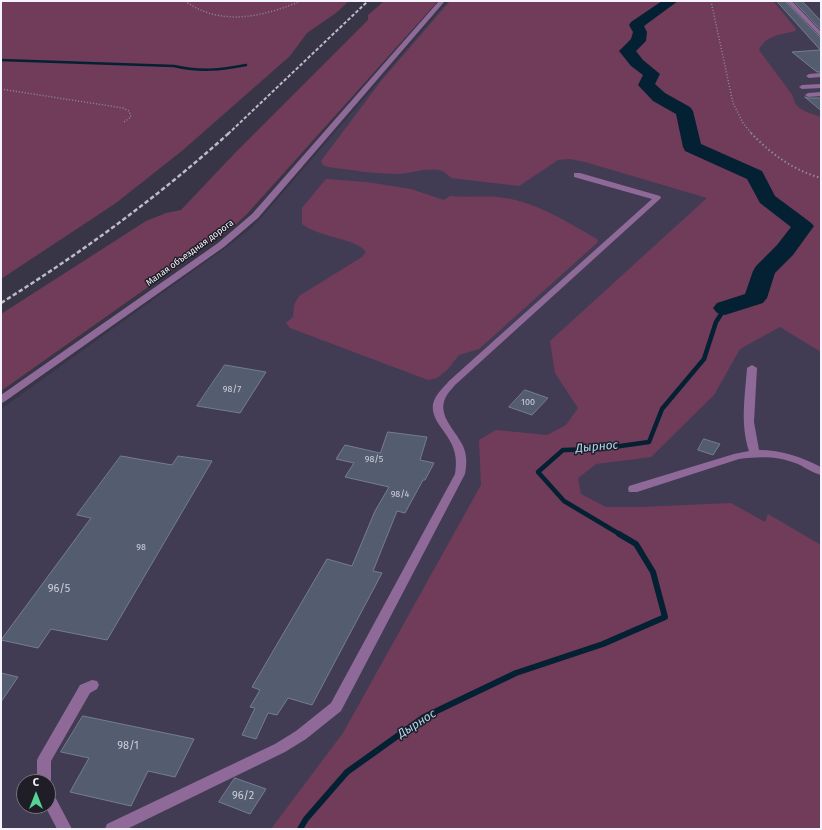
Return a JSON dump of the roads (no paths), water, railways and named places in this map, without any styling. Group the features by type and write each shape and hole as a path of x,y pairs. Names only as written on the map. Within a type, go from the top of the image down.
{"street":[{"name":"Малая объездная дорога","path":"1,400 221,244 241,228 254,216 442,1"},
{"path":"789,1 821,35"},
{"path":"809,76 821,75"},
{"path":"802,87 821,86"},
{"path":"808,95 821,94"},
{"path":"112,829 280,748 301,735 336,707 460,474 462,460 458,445 440,418 438,408 441,397 452,383 657,198 578,175"},
{"path":"752,368 749,429 750,443 755,452"},
{"path":"633,489 755,452 775,453 804,461 821,472"},
{"path":"44,774 44,760 85,689 92,685"},
{"path":"56,812 65,829"}],"waterway":[{"name":"Дырнос","path":"671,1 636,25 640,32 638,41 627,51 637,63 652,74 646,85 659,97 684,111 692,147 755,175 767,199 803,226 785,250 764,271 755,298 725,308"},
{"path":"1,60 174,66 201,70 246,65"},
{"name":"Дырнос","path":"621,535 564,501 538,472 563,450 599,449 649,442 662,409 704,359 716,322 725,308"},
{"name":"Дырнос","path":"300,829 306,819 347,772 424,717 516,673 603,644 665,617 653,572 636,544 619,534"}],"railway":[{"path":"228,134 368,1"},
{"path":"1,303 90,244 147,202 229,133"}]}
